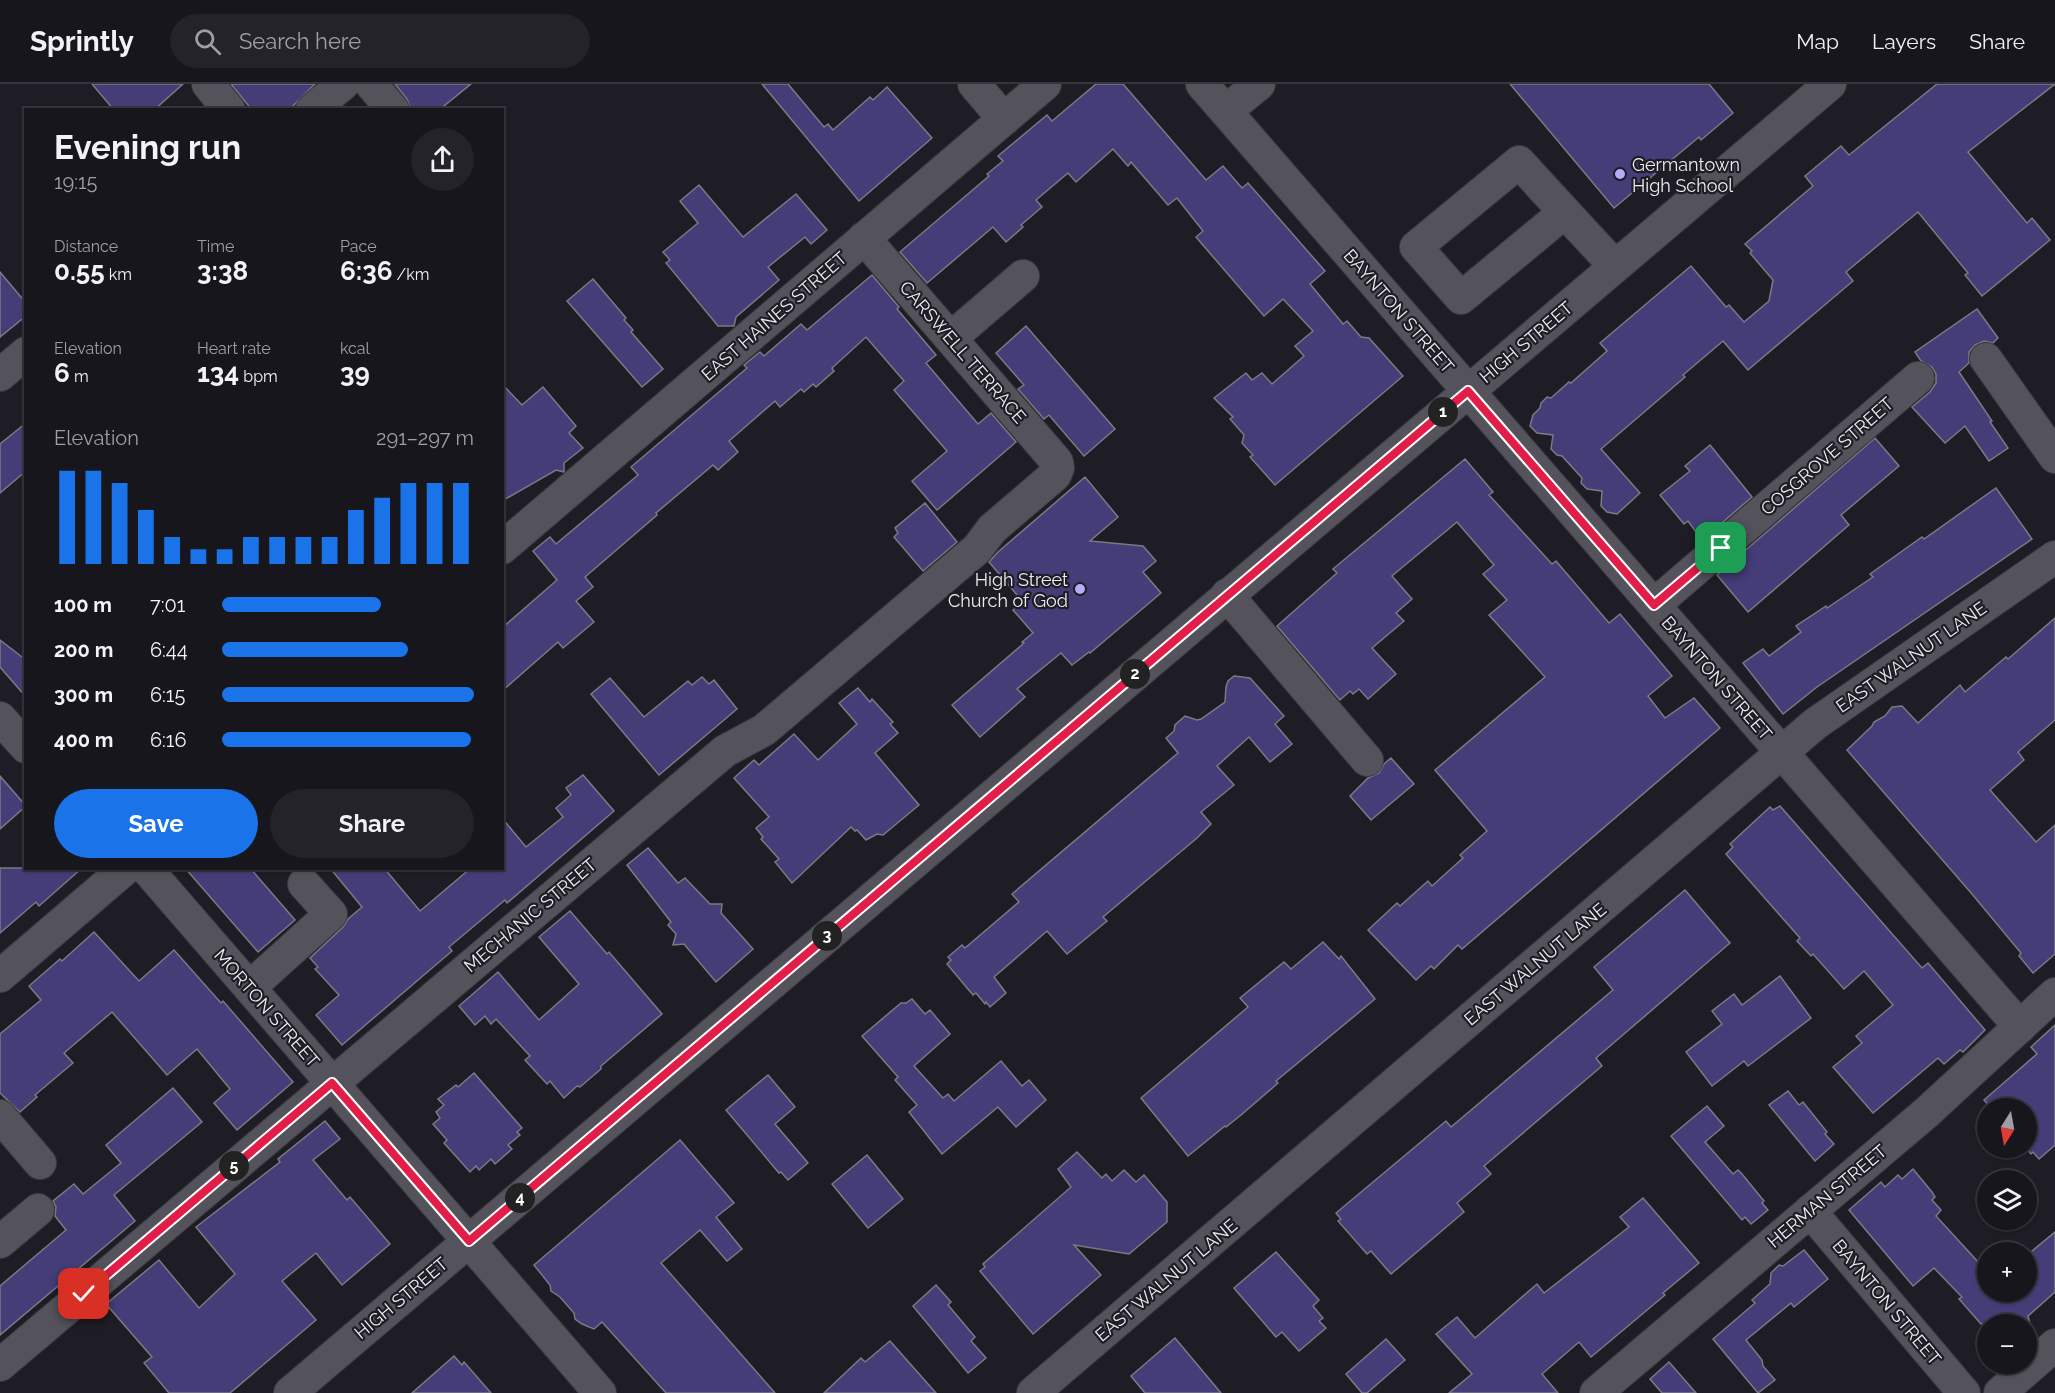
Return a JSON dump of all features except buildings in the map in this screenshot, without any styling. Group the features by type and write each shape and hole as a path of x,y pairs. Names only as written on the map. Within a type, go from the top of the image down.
{"street":[{"path":"208,84 227,108"},
{"path":"314,108 343,84"},
{"path":"371,84 391,108"},
{"path":"974,84 1004,119"},
{"name":"EAST HAINES STREET","path":"504,544 1045,84"},
{"name":"BAYNTON STREET","path":"1202,84 2020,1028"},
{"path":"1226,111 1259,84"},
{"name":"HIGH STREET","path":"290,1393 1830,84"},
{"path":"1565,212 1461,298 1416,247 1519,162 1616,266"},
{"name":"CARSWELL TERRACE","path":"864,238 1053,457 1058,468"},
{"path":"951,338 1023,276"},
{"path":"0,375 24,355"},
{"path":"1986,359 2055,457"},
{"name":"COSGROVE STREET","path":"1654,605 1918,378"},
{"name":"MECHANIC STREET","path":"0,1365 725,751 764,730 977,549 992,529 1055,475 1058,468"},
{"name":"EAST WALNUT LANE","path":"1033,1393 1840,705 2055,557"},
{"path":"1227,596 1367,760"},
{"path":"0,718 24,745"},
{"path":"0,976 124,870"},
{"name":"MORTON STREET","path":"148,870 600,1393"},
{"path":"250,987 331,914 303,884"},
{"name":"HERMAN STREET","path":"1596,1393 1926,1113 2055,994"},
{"path":"0,1116 40,1163"},
{"path":"0,1242 38,1209"},
{"name":"BAYNTON STREET","path":"1810,1211 1964,1393"},
{"path":"2000,1393 2055,1346"}],"place":[{"name":"Germantown High School","path":"1620,174"},
{"name":"High Street Church of God","path":"1080,589"}],"route":[{"path":"84,1294 332,1083 469,1241 1468,391 1654,605 1721,548"}]}
